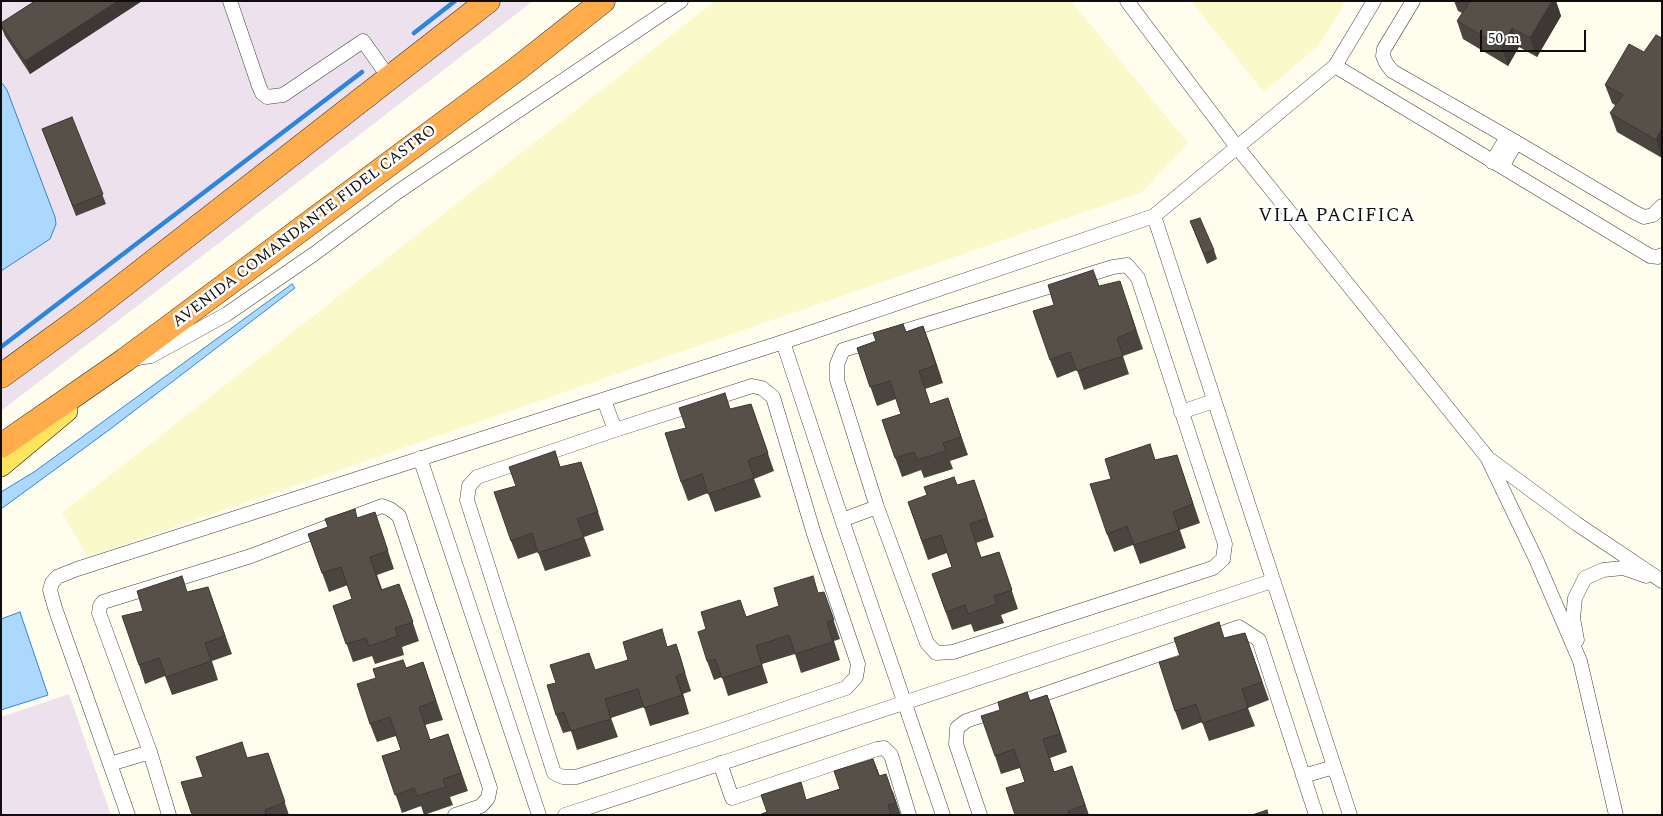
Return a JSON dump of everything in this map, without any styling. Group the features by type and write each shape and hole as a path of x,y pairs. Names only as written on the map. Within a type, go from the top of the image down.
{"highway":[{"path":"1,376 89,312 488,1"},
{"name":"AVENIDA COMANDANTE FIDEL CASTRO","path":"1,446 126,360 517,69 604,1"}],"main road":[{"path":"1,363 89,312"},
{"path":"1,466 126,360"}],"street":[{"path":"230,1 259,86 266,97 283,95 363,41 390,79"},
{"path":"126,360 151,356 227,314 314,254 399,191 681,1"},
{"path":"1127,1 1237,147 1487,457 1536,559 1580,661"},
{"path":"128,815 52,599 50,590 52,583 57,577 72,570 783,342 1154,216 1335,66 1374,1"},
{"path":"1413,1 1384,49 1386,63 1392,71 1644,217 1653,215 1662,206"},
{"path":"1335,66 1650,256 1662,255"},
{"path":"1497,164 1512,140"},
{"path":"1154,216 1350,815"},
{"path":"1127,265 1138,278 1181,412 1225,544 1223,559 1213,568 953,652 936,653 928,643 877,507 837,380 836,364 843,350 1113,267 1127,265"},
{"path":"783,342 943,815"},
{"path":"752,386 762,388 773,397 814,534 858,664 856,677 846,688 576,777 563,778 554,773 468,500 469,486 477,477 615,430 752,386"},
{"path":"604,400 615,430"},
{"path":"1181,412 1214,401"},
{"path":"1487,457 1577,524 1661,581"},
{"path":"420,458 539,815"},
{"path":"168,815 150,752 99,613 100,606 104,602 251,556 382,506 399,516 490,788 488,798 481,806 455,815"},
{"path":"842,520 877,507"},
{"path":"1616,815 1580,661 1573,618 1575,598 1585,578 1603,570 1623,568 1661,581"},
{"path":"565,815 1272,581"},
{"path":"980,815 956,744 957,728 966,720 1239,627 1258,640 1316,815"},
{"path":"720,763 732,798 884,748 891,755 909,815"},
{"path":"110,764 150,752"},
{"path":"1303,776 1334,767"}],"shaded area":[{"path":"1,1 533,1 1,411"},
{"path":"69,694 111,815 1,815 1,717"}],"green space":[{"path":"715,1 1071,1 1188,143 1142,192 88,557 62,513"},
{"path":"1191,1 1346,1 1319,45 1264,92"}],"water":[{"path":"1,82 7,90 56,224 50,239 1,271"},
{"path":"292,284 295,288 109,430 1,509 1,492 34,472"},
{"path":"20,612 48,695 1,710 1,619"}],"building":[{"path":"35,1 118,1 25,61 1,23"},
{"path":"1466,1 1552,1 1530,38 1512,28 1502,47 1457,21 1469,3"},
{"path":"1656,35 1662,38 1662,128 1656,140 1610,113 1623,95 1605,85 1629,44 1644,52"},
{"path":"72,117 103,194 73,206 42,129"},
{"path":"1200,218 1214,250 1204,254 1190,221"},
{"path":"1093,270 1099,286 1120,281 1136,330 1117,338 1123,356 1077,371 1070,352 1050,360 1033,311 1054,305 1048,285"},
{"path":"903,324 906,332 923,326 936,365 919,371 930,404 948,398 961,437 943,443 946,451 917,460 914,452 895,458 882,420 901,414 890,381 870,387 857,348 876,341 873,333"},
{"path":"725,393 730,409 751,404 768,453 748,460 754,478 708,494 702,474 681,482 665,433 686,428 679,408"},
{"path":"1150,444 1155,460 1177,455 1193,504 1173,512 1179,530 1134,545 1127,526 1107,534 1090,484 1111,479 1105,459"},
{"path":"555,451 560,467 581,462 598,512 577,519 584,537 538,553 532,533 511,541 494,492 516,486 509,467"},
{"path":"954,477 957,485 974,480 987,518 970,524 981,558 999,552 1012,590 994,596 997,604 968,614 965,605 946,612 932,574 952,567 941,535 922,541 908,502 927,495 924,487"},
{"path":"355,509 357,518 375,512 388,551 370,557 381,590 399,584 413,622 395,628 398,636 369,646 366,638 346,644 333,606 352,599 341,567 322,573 308,534 328,527 325,519"},
{"path":"182,576 187,592 208,587 225,636 205,643 211,661 166,677 159,658 139,665 122,616 143,611 137,591"},
{"path":"813,576 818,593 824,592 834,620 827,622 833,642 795,654 789,635 756,646 762,665 722,678 715,659 707,661 698,632 706,629 701,612 740,600 746,617 779,606 774,588"},
{"path":"1219,622 1224,638 1245,633 1262,682 1242,689 1248,708 1202,723 1196,704 1175,711 1159,662 1180,656 1174,638"},
{"path":"662,629 667,647 676,644 680,656 685,673 676,676 682,695 644,708 638,689 605,699 611,719 571,731 564,712 556,715 547,685 556,683 550,665 589,653 595,670 628,660 623,642"},
{"path":"403,660 406,668 423,662 436,701 419,707 430,740 448,734 461,773 443,779 446,787 417,796 414,788 395,795 382,756 401,750 390,717 370,724 357,684 376,678 373,669"},
{"path":"1027,692 1030,701 1047,695 1060,734 1043,739 1054,772 1072,766 1085,805 1068,811 1069,815 1015,815 1006,788 1025,782 1014,749 995,756 981,716 1000,710 998,702"},
{"path":"242,742 247,758 268,753 285,802 265,810 266,815 192,815 181,782 203,777 196,757"},
{"path":"873,759 879,776 886,774 896,803 888,805 891,815 759,815 767,812 761,795 801,782 806,800 840,789 834,771"},
{"path":"1267,810 1268,815 1252,815"}],"waterway":[{"path":"414,33 455,1"},
{"path":"1,347 362,72"}],"district":[{"name":"VILA PACIFICA","path":"1337,217"}]}
